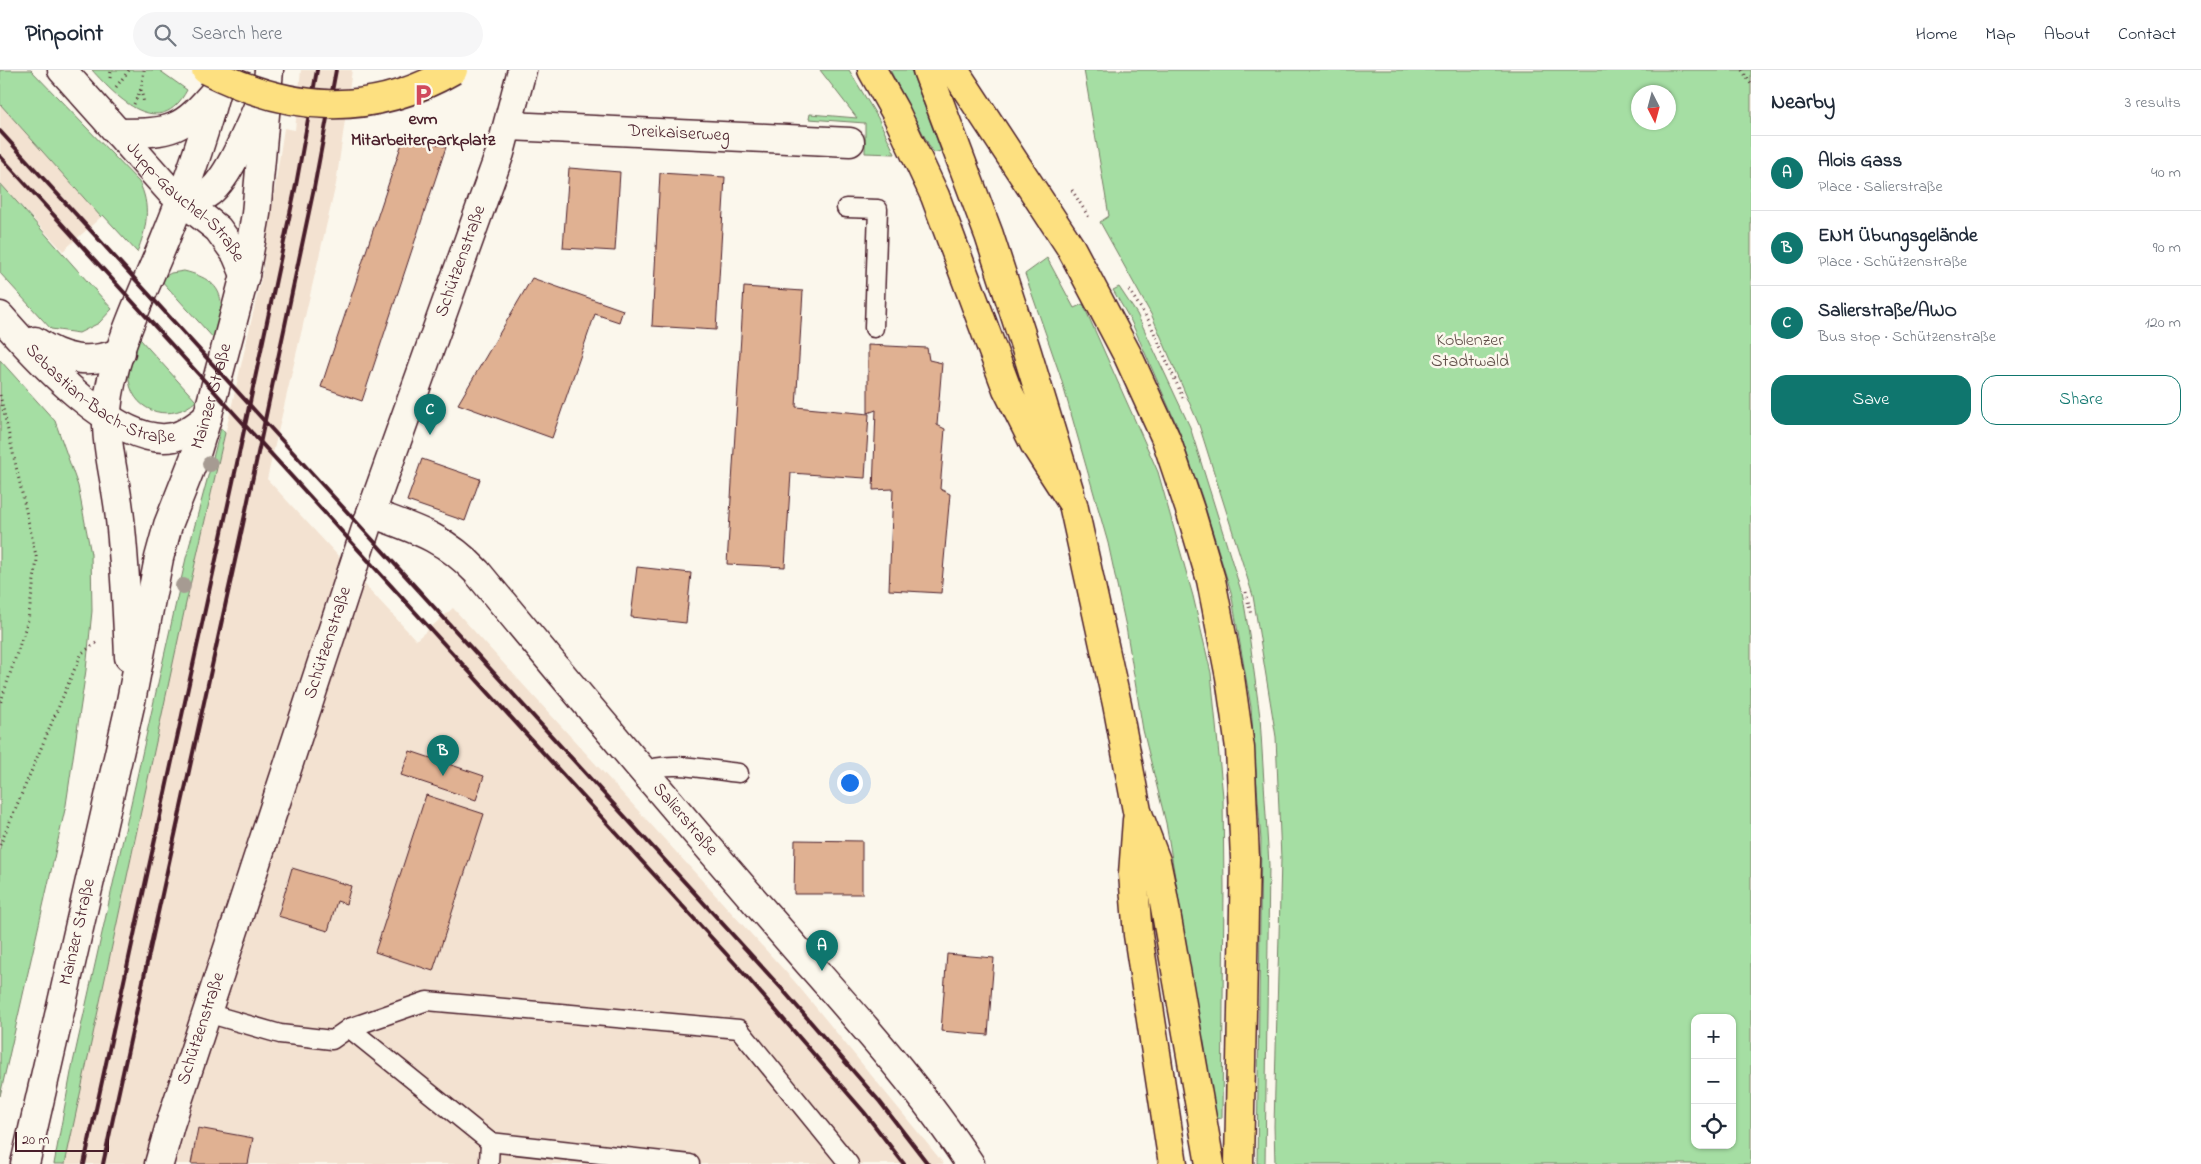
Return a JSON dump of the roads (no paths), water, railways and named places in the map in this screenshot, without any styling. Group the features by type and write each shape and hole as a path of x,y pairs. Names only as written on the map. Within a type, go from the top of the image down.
{"main road":[{"path":"215,76 276,98 298,103 341,104 389,97 436,80 452,70"},
{"path":"872,70 896,113 935,196 1007,389 1035,445 1074,504"},
{"path":"927,70 992,245 1038,385 1074,504 1138,811 1156,861 1162,890 1210,1164"},
{"path":"954,70 1071,248 1128,356 1166,439 1211,580 1230,677 1240,748 1245,859 1239,1164"},
{"path":"1138,811 1133,874 1136,912 1173,1164"}],"street":[{"name":"Jupp-Gauchel-Straße","path":"62,70 118,134 181,200 218,229 236,254 244,275"},
{"name":"Schützenstraße","path":"159,1164 371,513 509,126 522,70"},
{"name":"Jupp-Gauchel-Straße","path":"118,134 157,132 184,124 195,115 215,76"},
{"name":"Mainzer Straße","path":"130,701 124,562 118,505 106,434 109,394 121,352 181,200 215,76"},
{"name":"Mainzer Straße","path":"181,200 206,195 216,187 231,164 268,78"},
{"name":"Mainzer Straße","path":"25,1164 130,701 166,533 196,454 207,418 244,275 256,214 268,78"},
{"name":"Dreikaiserweg","path":"509,126 850,142"},
{"name":"Sebastian-Bach-Straße","path":"1,317 43,346 72,359 104,358 121,352"},
{"name":"Sebastian-Bach-Straße","path":"1,317 52,370 93,408 143,436 161,439 175,437 188,432 207,418"},
{"name":"Salierstraße","path":"371,513 437,538 461,556 896,1066 949,1133 970,1164"}],"lane":[{"path":"846,208 878,210 874,328"},
{"path":"644,772 651,768 673,766 739,773"},
{"path":"207,1013 280,1034 332,1040 349,1028 427,1000 739,1029 849,1164"},
{"path":"349,1028 490,1142 690,1164"},
{"path":"489,1164 490,1142"}],"railway":[{"path":"84,1164 236,468 296,185 317,70"},
{"path":"103,1164 243,524 314,188 336,70"},
{"path":"0,131 782,989 880,1102 928,1164"},
{"path":"0,156 739,968 864,1112 904,1164"}],"place":[{"name":"evm Mitarbeiterparkplatz","path":"423,95"},
{"name":"Salierstraße/AWO","path":"430,435"},
{"name":"ENM Übungsgelände","path":"443,776"},
{"name":"Alois Gass","path":"822,971"}],"park label":[{"name":"Koblenzer Stadtwald","path":"1470,351"}]}
